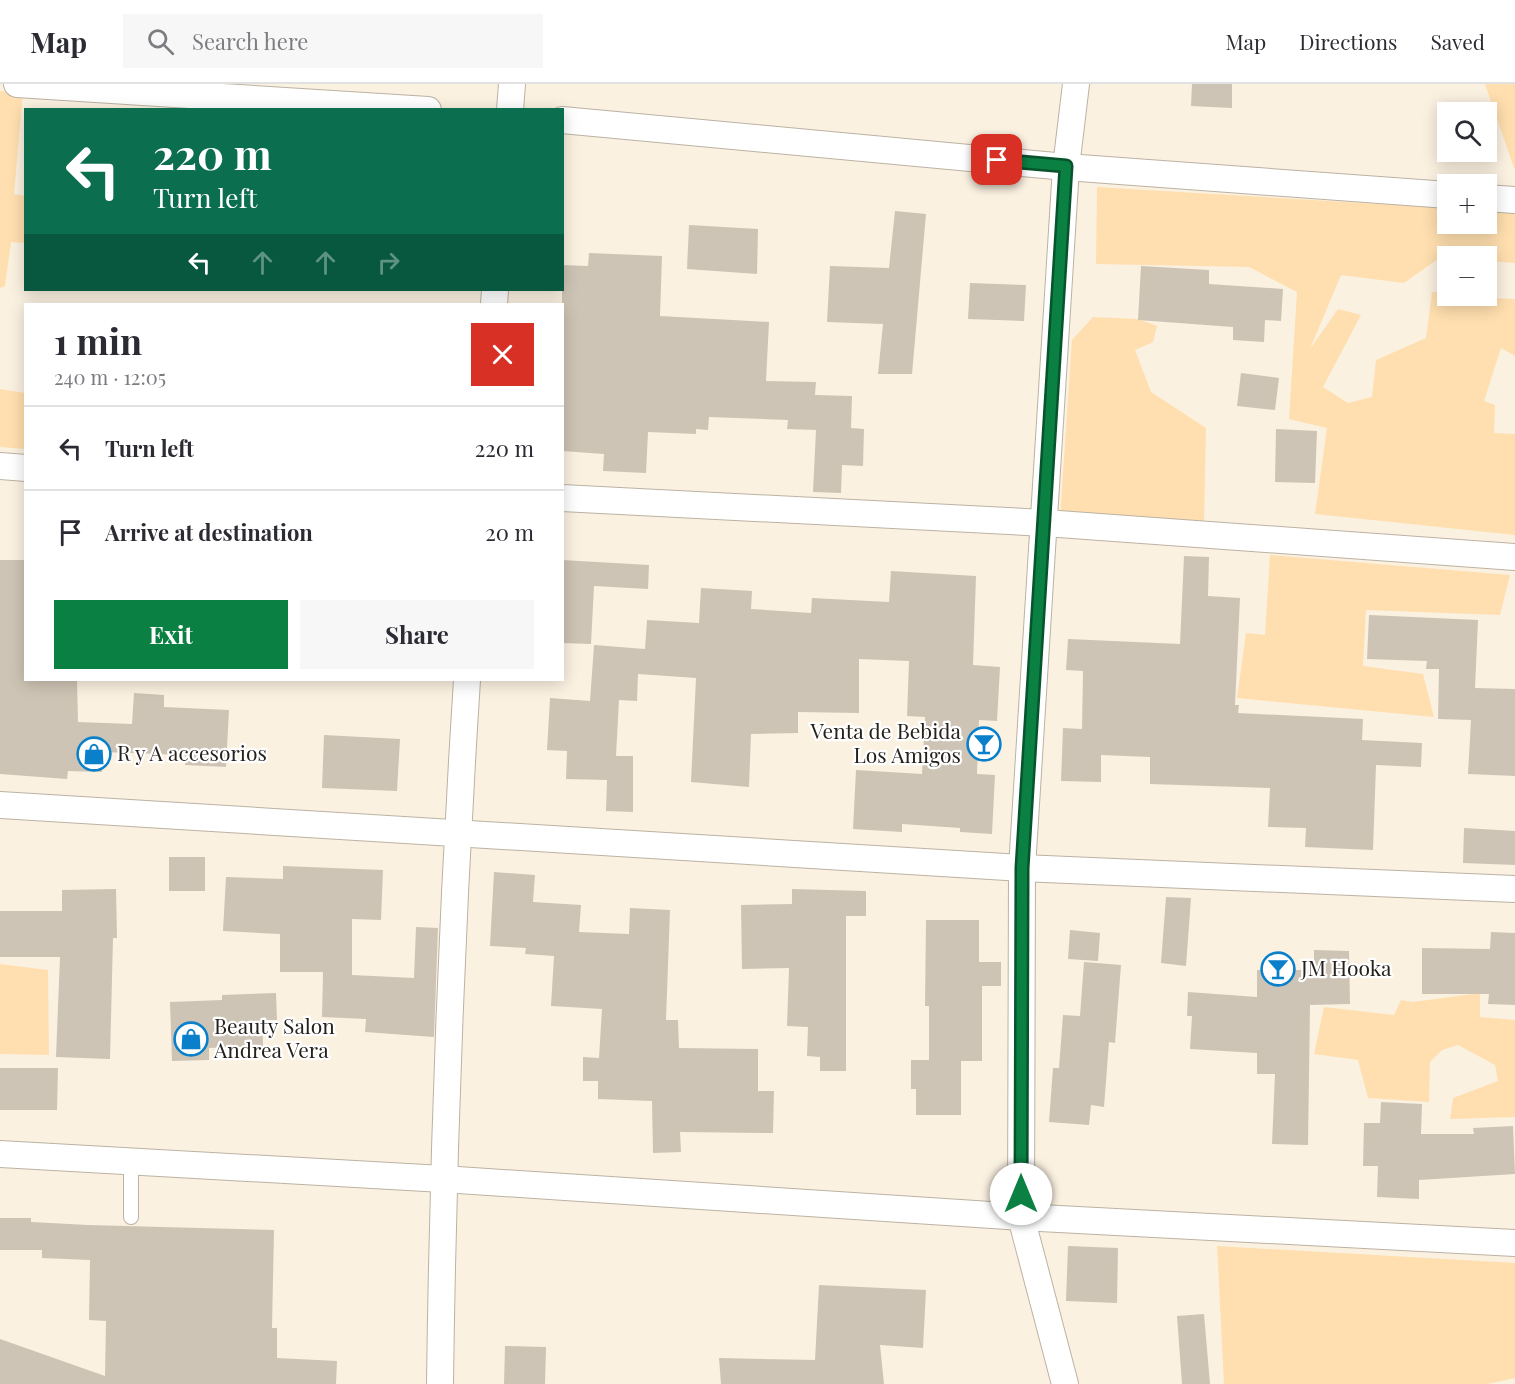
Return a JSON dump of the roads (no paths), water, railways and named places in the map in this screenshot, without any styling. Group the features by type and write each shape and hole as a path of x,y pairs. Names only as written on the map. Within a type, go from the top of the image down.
{"street":[{"path":"17,84 396,108"},
{"path":"510,108 512,84"},
{"path":"1065,1384 1021,1217 1022,868 1066,166 1076,84"},
{"path":"564,120 1066,166 1437,194"},
{"path":"1497,199 1515,200"},
{"path":"0,466 24,468"},
{"path":"564,498 1045,523 1515,557"},
{"path":"440,1384 443,1179 457,835 467,681"},
{"path":"0,805 457,835 1022,868 1515,889"},
{"path":"0,1154 443,1179 1021,1217 1515,1243"}],"lane":[{"path":"131,1162 131,1217"}],"place":[{"name":"Venta de Bebida Los Amigos","path":"984,744"},
{"name":"R y A accesorios","path":"94,754"},
{"name":"JM Hooka","path":"1278,969"},
{"name":"Beauty Salon Andrea Vera","path":"191,1039"}]}
